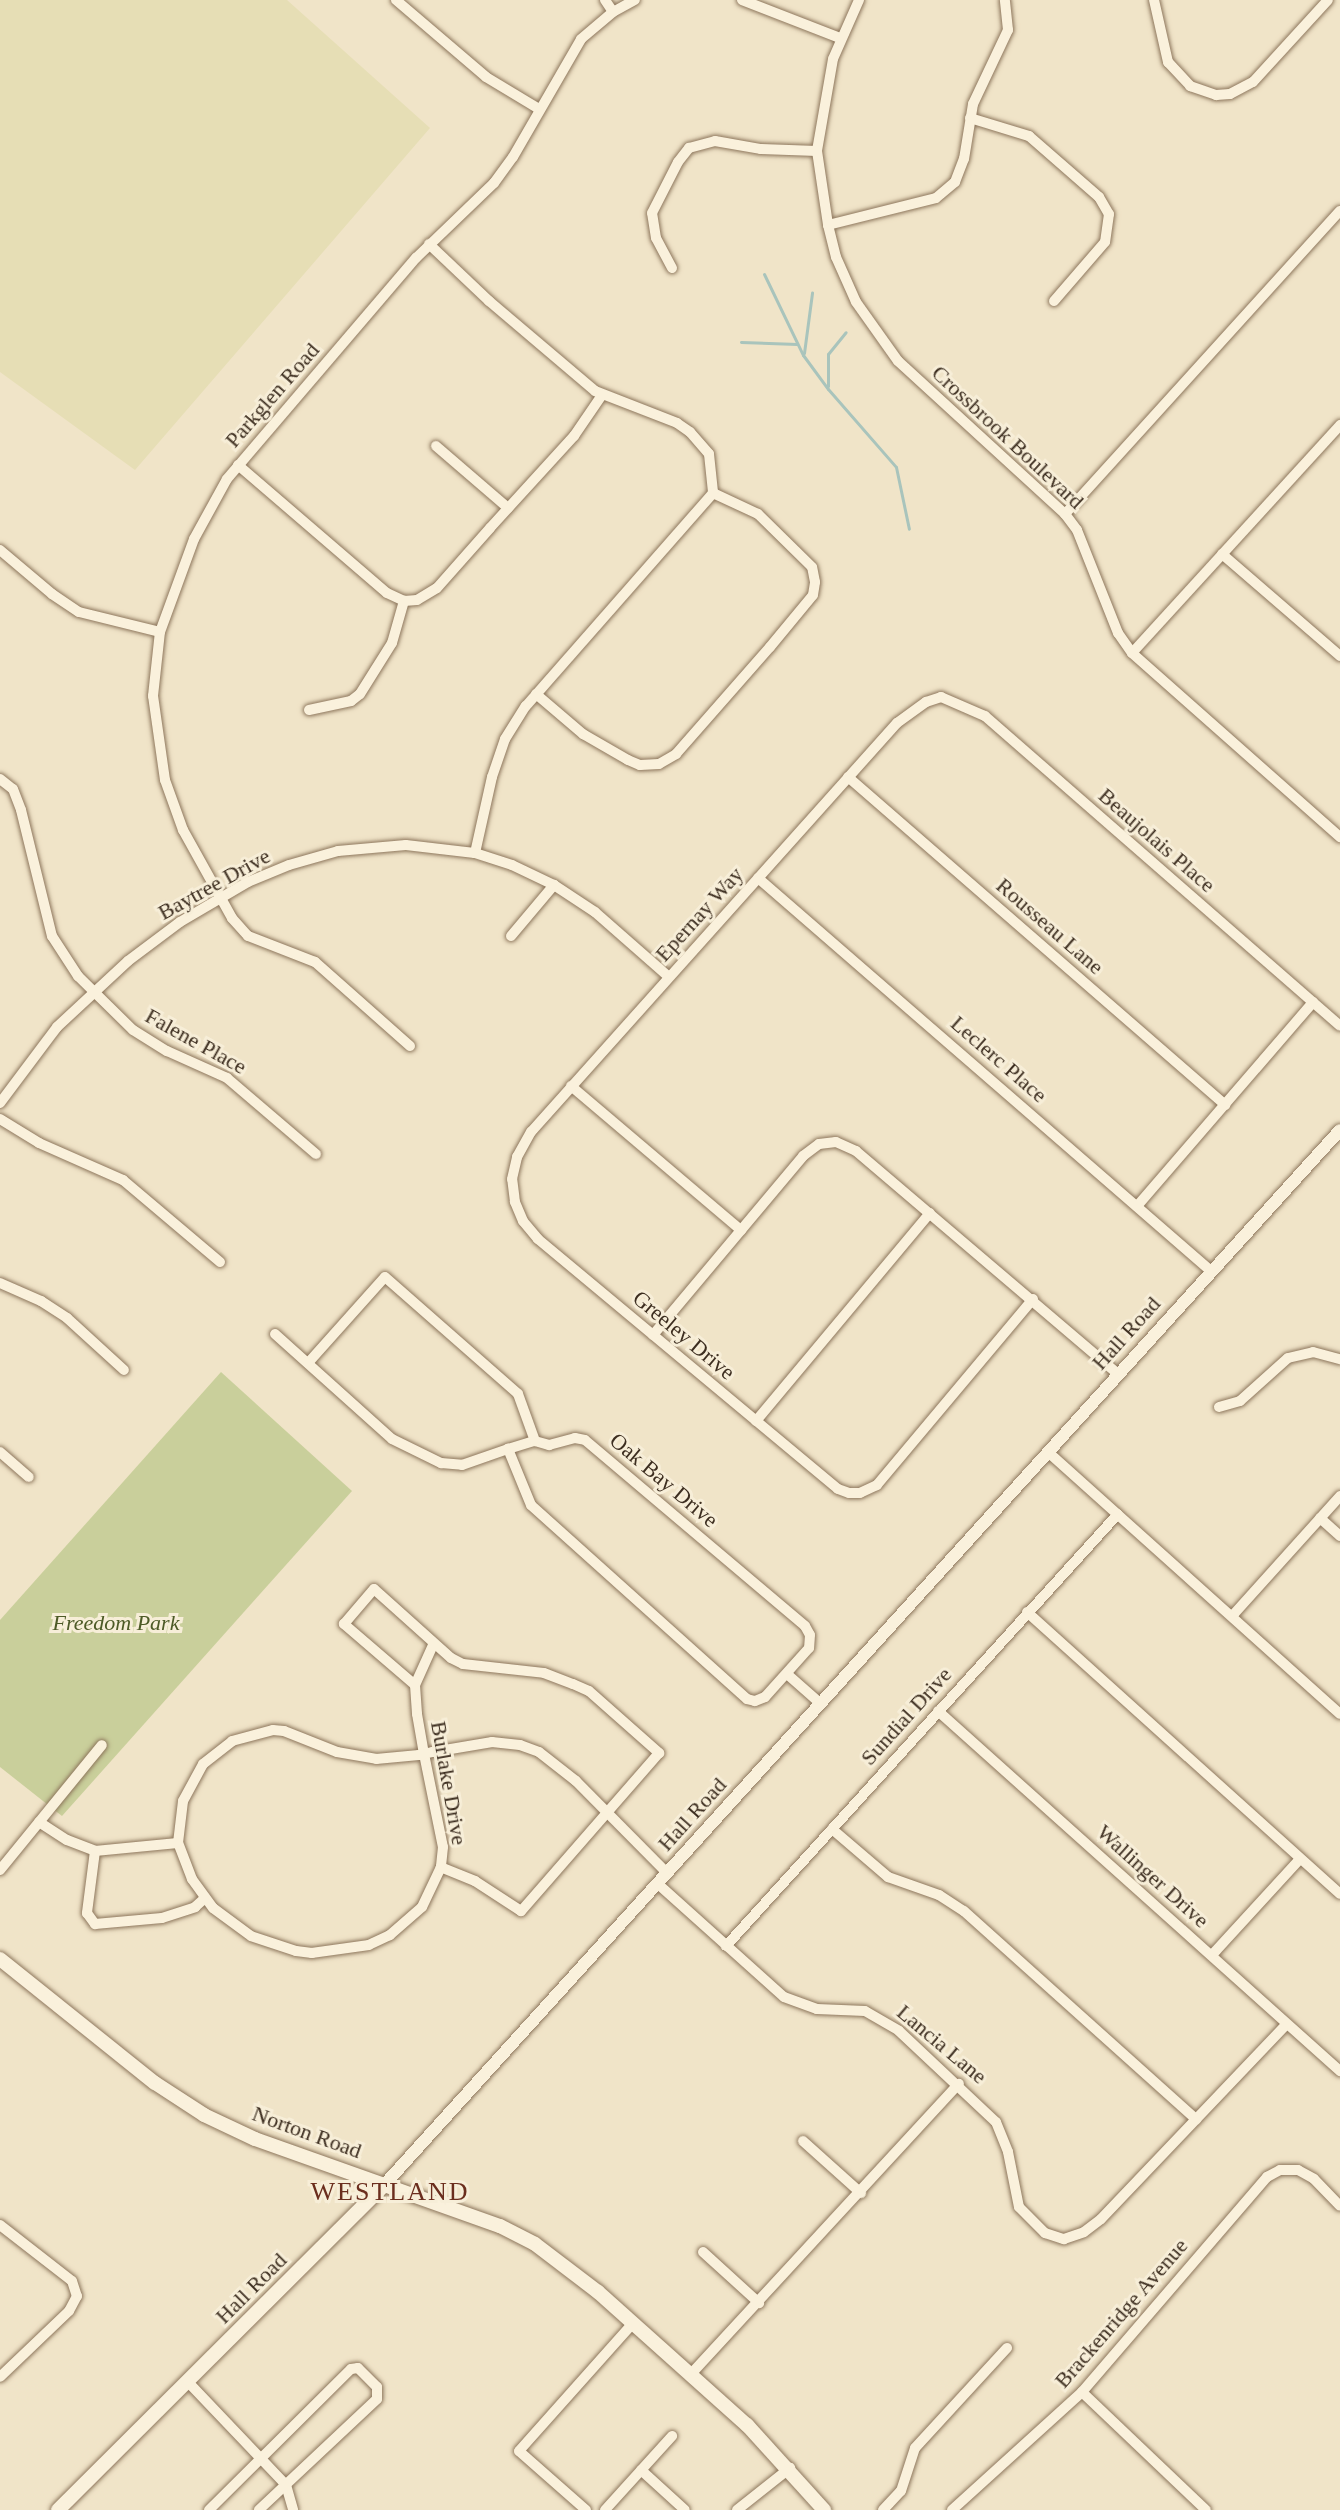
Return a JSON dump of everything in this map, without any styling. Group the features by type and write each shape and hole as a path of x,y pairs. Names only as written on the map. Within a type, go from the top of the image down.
{"main road":[{"name":"Norton Road","path":"0,1959 186,2105 255,2139 519,2235 577,2275 691,2374 790,2468 824,2510"},
{"name":"Hall Road","path":"58,2510 385,2184"}],"street":[{"path":"396,0 486,77 539,109"},
{"path":"605,0 613,12"},
{"name":"Parkglen Road","path":"410,1046 309,958 248,936 232,918 183,830 165,780 153,696 160,632 210,504 238,465 429,244 494,183 581,39 613,12 635,0"},
{"path":"742,0 840,38"},
{"name":"Crossbrook Boulevard","path":"859,0 840,38 827,81 817,151 836,257 856,302 889,351 1065,514 1077,530 1118,633 1132,653 1340,837"},
{"path":"828,225 936,198 947,191 961,171 978,91 1008,30 1005,0"},
{"path":"1154,0 1168,62 1190,86 1216,95 1242,90 1328,0"},
{"path":"970,118 1029,136 1099,197 1109,214 1105,242 1054,301"},
{"path":"672,268 656,238 652,213 678,162 689,148 715,141 761,149 817,151"},
{"path":"1065,514 1340,211"},
{"path":"429,244 489,301 602,395 677,423 690,432 709,454 713,493 536,694 505,739 492,777 475,853"},
{"path":"238,465 387,593 404,601 428,595 437,588 574,436 602,395"},
{"path":"1132,653 1340,425"},
{"path":"436,446 508,508"},
{"path":"536,694 583,734 628,760 640,765 659,764 676,754 806,606 815,582 812,567 803,556 758,514 713,493"},
{"path":"0,550 52,594 79,612 160,632"},
{"path":"1222,554 1338,651"},
{"path":"309,710 351,701 360,694 392,643 404,601"},
{"name":"Epernay Way","path":"512,1179 522,1145 571,1086 897,723 926,702 941,697"},
{"name":"Beaujolais Place","path":"941,697 985,716 1340,1026"},
{"name":"Rousseau Lane","path":"848,777 1225,1105"},
{"name":"Falene Place","path":"0,779 13,789 21,810 52,936 64,959 113,1014 151,1042 227,1078 316,1154"},
{"name":"Baytree Drive","path":"0,1103 57,1027 93,992 180,922 221,897 289,865 338,851 406,845 475,853 554,885 614,926 669,977"},
{"name":"Leclerc Place","path":"758,878 1212,1272"},
{"path":"511,936 554,885"},
{"path":"1138,1205 1313,1002"},
{"path":"571,1086 741,1230"},
{"path":"0,1119 39,1143 123,1180 220,1262"},
{"name":"Hall Road","path":"385,2184 1340,1130"},
{"path":"653,1335 803,1156 819,1144 830,1141 848,1146 1033,1299 1119,1375"},
{"name":"Greeley Drive","path":"512,1179 515,1202 529,1230 838,1489 860,1493 877,1485 1033,1299"},
{"path":"756,1421 930,1213"},
{"path":"308,1363 385,1277 518,1394 535,1441"},
{"path":"0,1283 41,1301 67,1318 124,1370"},
{"name":"Oak Bay Drive","path":"275,1334 392,1439 441,1463 462,1465 535,1441 549,1445 575,1438 585,1440 805,1626 810,1635 809,1648 787,1674"},
{"path":"1219,1407 1240,1401 1288,1358 1313,1352 1340,1359"},
{"path":"508,1449 531,1505 737,1693 760,1701 787,1674 821,1704"},
{"path":"0,1452 29,1477"},
{"path":"1048,1452 1340,1714"},
{"path":"1233,1615 1340,1496"},
{"name":"Sundial Drive","path":"726,1946 1118,1514"},
{"path":"1320,1518 1340,1536"},
{"path":"433,1645 415,1685 344,1624 374,1589 433,1645 463,1664 544,1673 581,1687 659,1753 521,1911 475,1881 441,1867"},
{"path":"1027,1612 1340,1894"},
{"name":"Burlake Drive","path":"178,1843 204,1899 232,1924 273,1945 312,1953 347,1950 390,1935 411,1918 431,1893 441,1867 443,1847 424,1754 415,1685"},
{"name":"Wallinger Drive","path":"938,1711 1340,2071"},
{"path":"39,1822 67,1840 95,1851 178,1843 179,1818 192,1780 203,1764 246,1735 284,1731 337,1752 376,1759 492,1742 520,1745 539,1752 560,1768 667,1873"},
{"path":"0,1870 102,1745"},
{"path":"832,1829 888,1877 939,1895 964,1911 1196,2119 1287,2024"},
{"path":"95,1851 87,1913 95,1924 162,1918 195,1907 204,1899"},
{"path":"1212,1955 1300,1859"},
{"name":"Lancia Lane","path":"658,1884 769,1987 792,2001 817,2009 865,2011 881,2018 959,2084 996,2122 1008,2152 1019,2207 1045,2233 1064,2239 1084,2232 1101,2219 1196,2119"},
{"path":"691,2374 959,2084"},
{"path":"803,2141 861,2193"},
{"name":"Brackenridge Avenue","path":"952,2510 1082,2392 1267,2177 1280,2170 1298,2170 1340,2206"},
{"path":"0,2225 72,2281 77,2296 69,2311 0,2377"},
{"path":"703,2252 759,2303"},
{"path":"586,2510 519,2451 633,2323"},
{"path":"883,2510 901,2491 915,2448 1007,2348"},
{"path":"209,2510 263,2461 351,2369 358,2368 377,2387 377,2399 259,2510"},
{"path":"188,2382 286,2485 293,2510"},
{"path":"1082,2392 1206,2510"},
{"path":"605,2510 672,2436"},
{"path":"737,2510 790,2468"},
{"path":"641,2470 685,2510"}],"shaded area":[{"path":"0,0 287,0 430,128 135,470 0,372"}],"green space":[{"name":"Freedom Park","path":"221,1372 352,1491 62,1816 0,1767 0,1620"}],"waterway":[{"path":"764,274 803,355 828,389 896,467 909,529"},
{"path":"804,353 812,293"},
{"path":"828,386 828,354 846,332"},
{"path":"741,342 797,344"}],"district":[{"name":"WESTLAND","path":"390,2192"}]}
